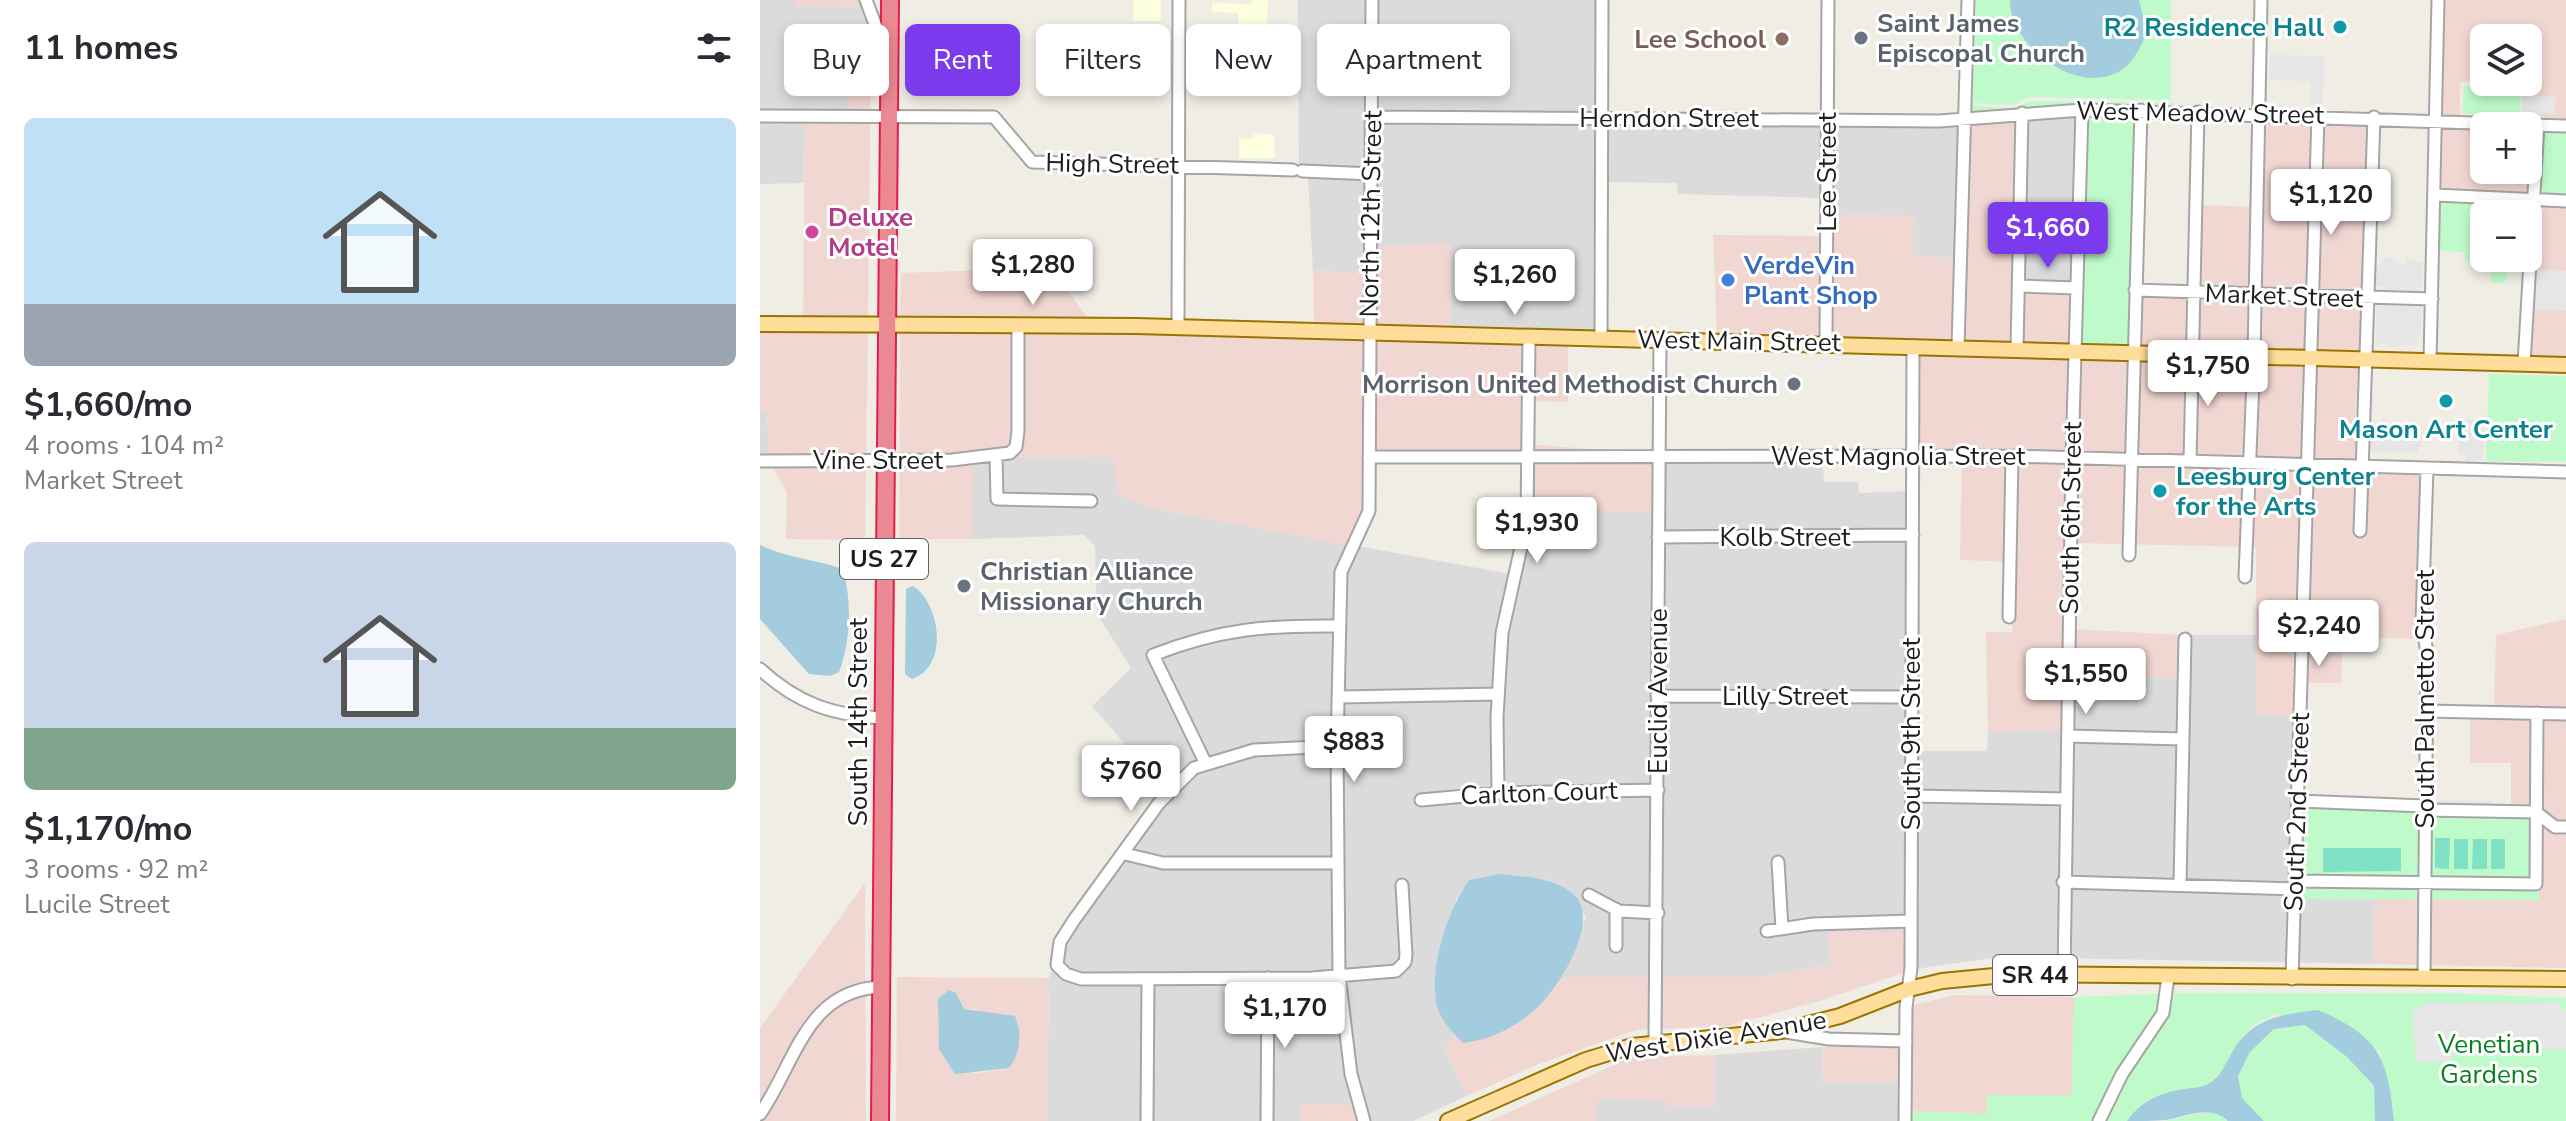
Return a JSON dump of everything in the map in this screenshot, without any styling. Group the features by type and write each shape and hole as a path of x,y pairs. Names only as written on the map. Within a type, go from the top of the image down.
{"highway":[{"name":"US 27","path":"889,62 890,0"},
{"name":"US 27","path":"887,324 889,96"},
{"name":"South 14th Street","path":"880,1121 887,324"}],"main road":[{"name":"West Main Street","path":"760,324 1178,327 2566,365"},
{"name":"West Dixie Avenue","path":"1448,1121 1478,1115 1586,1060 1655,1042 1781,1031 1840,1016 1909,989 1979,976 2424,979"},
{"name":"SR 44","path":"2424,979 2566,979"}],"street":[{"path":"866,0 875,24"},
{"path":"1178,327 1179,0"},
{"name":"North 12th Street","path":"1364,1121 1351,1074 1339,976 1336,863 1341,572 1369,511 1372,0"},
{"path":"1601,338 1602,0"},
{"name":"Lee Street","path":"1826,344 1828,0"},
{"path":"1958,347 1968,0"},
{"path":"2245,577 2254,355 2261,0"},
{"path":"2430,361 2438,0"},
{"name":"South 6th Street","path":"2064,975 2063,882 2082,110"},
{"path":"2129,555 2141,110"},
{"name":"West Meadow Street","path":"1965,120 2022,113 2141,110 2470,122"},
{"path":"2190,461 2198,112"},
{"path":"2017,348 2022,113"},
{"name":"South 2nd Street","path":"2292,979 2318,115"},
{"name":"High Street","path":"760,116 994,117 1032,162 1373,174"},
{"name":"Herndon Street","path":"1373,117 1965,120"},
{"path":"2360,531 2374,117"},
{"name":"West Meadow Street","path":"2542,125 2566,126"},
{"path":"2524,364 2533,184"},
{"path":"2435,195 2566,201"},
{"path":"2019,286 2077,288"},
{"name":"Market Street","path":"2135,290 2432,299"},
{"path":"1018,326 1018,431 1014,450 996,457 997,499 1091,501"},
{"path":"1498,793 1498,694 1505,617 1525,538 1529,336"},
{"name":"Euclid Avenue","path":"1655,1042 1660,339"},
{"name":"South 9th Street","path":"1905,1121 1911,921 1913,346"},
{"path":"2009,617 2012,456"},
{"name":"West Magnolia Street","path":"1369,457 2012,456 2566,472"},
{"name":"Vine Street","path":"760,461 996,457"},
{"name":"South Palmetto Street","path":"2424,979 2427,653 2422,622 2427,468"},
{"name":"Kolb Street","path":"1658,537 1913,535"},
{"path":"1205,762 1153,655 1227,631 1259,626 1338,626"},
{"path":"2180,884 2185,639"},
{"path":"760,669 814,707 842,715 882,718"},
{"path":"1339,697 1498,694"},
{"name":"Lilly Street","path":"1657,696 1912,697"},
{"path":"2426,711 2566,714"},
{"path":"2063,882 2536,884 2537,713"},
{"path":"2068,736 2182,739"},
{"path":"1337,746 1276,746 1205,762 1166,793 1125,854 1074,920 1056,951 1059,969 1082,979 1148,979 1339,976 1402,967 1406,955 1402,885"},
{"name":"Carlton Court","path":"1421,800 1498,793 1658,790"},
{"path":"1912,796 2067,799"},
{"path":"2298,801 2536,812 2555,827 2566,827"},
{"path":"1125,854 1176,863 1336,863"},
{"path":"1778,862 1782,929"},
{"path":"1589,895 1616,909 1658,913"},
{"path":"1616,909 1616,946"},
{"path":"1767,931 1813,924 1911,921"},
{"path":"2099,1121 2122,1074 2163,1013 2168,977"},
{"path":"1267,1121 1268,978"},
{"path":"1147,1121 1148,979"},
{"path":"760,1114 816,1015 850,991 881,987"},
{"path":"1781,1031 1829,1039 1906,1041"}],"shaded area":[{"path":"760,0 795,0 795,5 871,7 871,24 784,24 784,96 848,96 848,116 804,155 804,183 760,184"},
{"path":"795,0 871,0 871,7 795,6"},
{"path":"1134,0 1161,0 1161,21 1133,21"},
{"path":"1252,0 1268,0 1267,24 1239,24 1238,13 1212,12 1212,3 1252,4"},
{"path":"1298,0 1601,0 1603,115 1823,117 1822,198 1678,194 1677,183 1603,182 1601,333 1451,329 1450,244 1375,274 1313,271 1308,176 1299,175 1301,24 1298,24"},
{"path":"2438,0 2566,0 2566,126 2542,177 2542,112 2522,112 2522,96 2542,96 2542,24 2470,24 2470,81 2460,84 2460,117 2470,117 2470,184 2539,184 2534,194 2566,201 2566,360 2525,359 2530,272 2542,272 2542,200 2438,195"},
{"path":"2270,55 2324,56 2323,104 2311,104 2311,81 2269,80"},
{"path":"848,96 871,96 868,319 803,319 805,116 848,116"},
{"path":"2522,96 2556,97 2554,115 2521,112"},
{"path":"2080,107 2074,287 2022,285 2022,118"},
{"path":"2258,114 2373,116 2368,354 2135,347 2136,290 2195,291 2197,205 2257,207"},
{"path":"1832,117 1966,117 1961,258 1913,257 1913,216 1831,215"},
{"path":"1966,117 2022,118 2022,284 2074,287 2075,345 1830,339 1831,215 1914,216 1913,257 1961,258"},
{"path":"1253,133 1274,135 1275,158 1239,158 1239,138 1252,139"},
{"path":"1713,235 1822,236 1821,338 1717,336"},
{"path":"1450,243 1451,329 1314,325 1313,271 1374,274 1374,246"},
{"path":"990,255 1043,257 1090,321 900,319 901,273 989,270"},
{"path":"2383,257 2392,258 2396,263 2406,264 2407,258 2423,263 2422,287 2415,288 2422,292 2421,335 2416,337 2418,343 2415,345 2388,347 2384,342 2376,347 2377,291 2383,287 2374,285 2375,263 2383,263"},
{"path":"2566,271 2566,311 2534,310 2536,272"},
{"path":"760,329 868,329 865,540 786,539 787,492 769,460 767,412 760,411"},
{"path":"900,329 1568,342 1568,402 1529,401 1529,444 1659,455 1659,511 1530,512 1529,456 1369,455 1368,519 1352,546 1150,508 1119,495 1112,457 974,458 973,539 899,539"},
{"path":"1912,351 2359,363 2355,416 2366,421 2365,463 2429,466 2425,639 2343,637 2341,683 2300,683 2299,716 2256,715 2256,547 2071,543 2069,629 2183,635 2183,678 2070,676 2068,730 1988,732 1986,632 2012,632 2013,562 1960,560 1962,454 1911,453"},
{"path":"760,411 767,411 769,460 760,460"},
{"path":"2459,419 2485,420 2483,461 2465,461 2466,454 2458,453"},
{"path":"2382,420 2385,420 2385,429 2419,430 2422,446 2418,447 2418,453 2372,452 2370,436 2374,435 2375,428 2382,428"},
{"path":"1822,454 1824,482 1858,482 1859,493 1910,491 1911,751 1987,751 1988,732 2068,730 2069,676 2183,678 2183,635 2257,635 2256,715 2299,716 2298,899 2374,899 2373,964 2000,957 1915,969 1915,932 1830,932 1829,965 1760,977 1560,977 1586,917 1573,894 1544,879 1457,898 1437,966 1447,1026 1456,1035 1444,1047 1467,1096 1413,1121 1360,1121 1357,1105 1301,1104 1301,1121 1047,1121 1049,978 1060,945 1166,792 1092,706 1131,668 1097,614 1095,546 1084,535 973,539 973,458 1113,457 1150,508 1516,575 1530,549 1530,512 1659,455"},
{"path":"2566,619 2566,968 2373,964 2374,899 2539,899 2538,805 2511,805 2511,763 2470,763 2470,710 2494,710 2496,635"},
{"path":"2434,800 2491,801 2491,813 2497,813 2496,820 2448,814 2432,820"},
{"path":"865,883 866,1121 760,1121 760,1028"},
{"path":"1829,932 1915,932 1915,969 1813,1003 1727,1026 1636,1030 1539,1064 1467,1096 1444,1046 1456,1035 1463,1043 1540,1005 1560,977 1760,977 1829,965"},
{"path":"897,977 1049,978 1047,1121 896,1121","holes":["960,1002 963,1009 976,1009 1009,1068 973,1074"]},
{"path":"1955,995 2074,997 2072,1095 1988,1095 1987,1114 1906,1111 1905,1082 1823,1083 1822,1047 1907,1045 1909,1006"},
{"path":"2561,1002 2561,1010 2566,1010 2566,1049 2452,1053 2451,1062 2416,1062 2412,1010 2421,1010 2421,1003"},
{"path":"1822,1047 1823,1083 1905,1082 1906,1121 1597,1121 1597,1099 1667,1100 1667,1106 1713,1106 1714,1055"},
{"path":"1714,1055 1714,1106 1667,1106 1667,1100 1598,1099 1597,1121 1489,1121 1632,1057"},
{"path":"1300,1104 1357,1105 1360,1121 1301,1121"}],"green space":[{"path":"1976,0 2171,0 2171,100 2028,97 2014,105 1973,103"},
{"path":"2464,86 2470,86 2470,96 2520,96 2519,112 2462,114"},
{"path":"2029,101 2173,103 2173,111 1966,117 1970,105 2014,109"},
{"path":"2087,114 2136,116 2130,346 2080,343"},
{"path":"2542,130 2566,130 2566,196 2537,192 2538,184 2542,184"},
{"path":"2442,202 2470,203 2470,261 2465,261 2465,252 2439,251"},
{"path":"2491,272 2508,272 2505,283 2491,283"},
{"path":"2489,374 2566,376 2566,462 2486,461"},
{"path":"2298,802 2538,805 2539,900 2297,899"},
{"path":"2435,838 2450,838 2449,869 2435,868"},
{"path":"2454,839 2468,839 2468,869 2454,869"},
{"path":"2473,839 2487,839 2487,869 2472,869"},
{"path":"2491,839 2505,839 2505,869 2491,869"},
{"path":"2323,848 2401,848 2401,871 2323,872"},
{"name":"Venetian Gardens","path":"2178,993 2448,993 2566,998 2566,1121 2394,1121 2380,1052 2277,1014 2250,1029 2209,1083 2189,1091 2159,1095 2138,1108 2127,1121 1906,1121 1906,1111 1987,1114 1987,1095 2072,1095 2074,997"},
{"name":"Venetian Gardens","path":"2306,1025 2347,1057 2374,1087 2375,1121 2264,1121 2242,1098 2238,1076 2250,1052 2275,1029"},
{"path":"2208,1112 2221,1114 2228,1121 2164,1121"}],"water":[{"path":"2010,0 2139,0 2147,33 2134,58 2123,69 2106,77 2069,73 2050,63 2021,35 2013,18"},
{"path":"760,545 843,569 849,621 839,672 830,676 809,674 760,619"},
{"path":"913,586 930,606 937,635 932,662 924,672 912,679 905,674 906,589"},
{"path":"1500,874 1546,881 1571,892 1580,903 1583,917 1581,933 1567,967 1539,1006 1504,1031 1463,1043 1446,1024 1437,1007 1438,954 1454,907 1469,880"},
{"path":"949,990 956,993 964,1009 1015,1016 1019,1043 1009,1068 955,1074 939,1049 938,999"},
{"path":"2318,1010 2354,1029 2376,1051 2388,1080 2394,1121 2375,1121 2374,1086 2347,1057 2305,1025 2274,1029 2250,1052 2238,1076 2242,1098 2264,1121 2228,1121 2206,1112 2166,1120 2127,1121 2151,1099 2212,1081 2246,1034 2256,1026 2278,1017"}],"place":[{"name":"R2 Residence Hall","path":"2340,27"},
{"name":"Saint James Episcopal Church","path":"1861,38"},
{"name":"Lee School","path":"1782,39"},
{"name":"Deluxe Motel","path":"812,232"},
{"name":"VerdeVin Plant Shop","path":"1728,280"},
{"name":"Morrison United Methodist Church","path":"1794,384"},
{"name":"Mason Art Center","path":"2446,401"},
{"name":"Leesburg Center for the Arts","path":"2160,491"},
{"name":"Christian Alliance Missionary Church","path":"964,586"}]}
